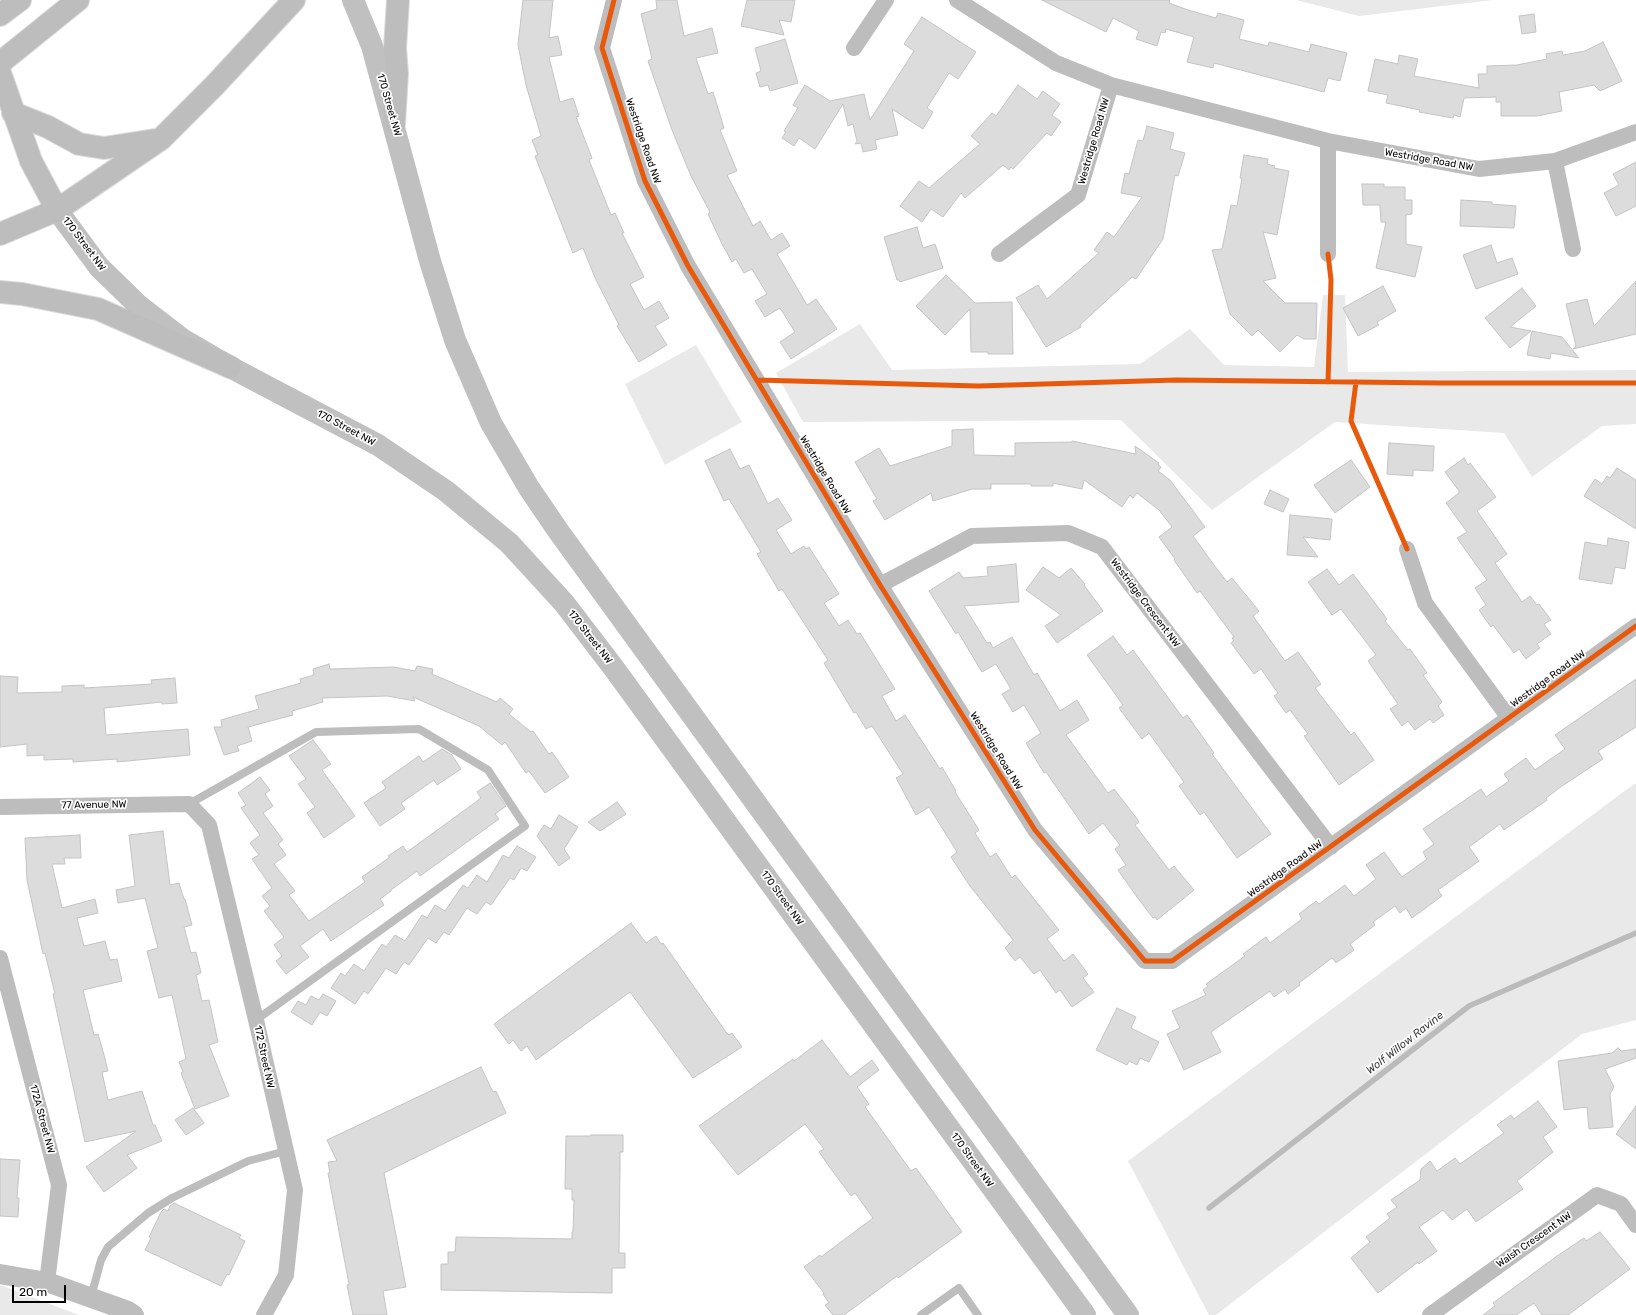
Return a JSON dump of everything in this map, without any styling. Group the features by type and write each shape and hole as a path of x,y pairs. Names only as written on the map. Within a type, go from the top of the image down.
{"main road":[{"path":"0,15 20,0"},
{"path":"0,63 78,0"},
{"path":"0,234 57,210 161,139 214,86 294,0"},
{"name":"170 Street NW","path":"353,0 372,46 430,261 455,340 491,423 529,488 559,532 1128,1315"},
{"path":"394,123 397,74 395,48 398,0"},
{"name":"170 Street NW","path":"0,73 31,161 57,210 99,267 138,306 182,339 230,367 378,445 446,491 508,543 564,603 618,673 1085,1315"},
{"path":"13,113 48,127 79,144 104,148 161,139"},
{"path":"0,292 22,294 98,308 230,367"}],"street":[{"name":"Westridge Road NW","path":"614,0 602,48 645,181 688,266 880,584 1036,830 1145,961 1172,961 1636,626"},
{"path":"854,48 886,0"},
{"name":"Westridge Road NW","path":"957,0 1056,63 1111,85 1328,141 1480,169 1555,161 1636,132"},
{"name":"Westridge Road NW","path":"999,254 1078,195 1111,85"},
{"path":"1328,141 1328,254"},
{"path":"1555,161 1573,249"},
{"name":"Westridge Crescent NW","path":"880,584 972,536 1068,533 1102,547 1331,847"},
{"name":"Westridge Road NW","path":"1407,549 1425,603 1509,718"},
{"name":"77 Avenue NW","path":"0,807 189,804"},
{"name":"172 Street NW","path":"189,804 209,825 295,1190 286,1275 264,1315"},
{"name":"172A Street NW","path":"0,958 59,1185 47,1282"},
{"name":"Walsh Crescent NW","path":"1430,1315 1597,1195 1621,1204 1636,1225"},
{"path":"0,1274 47,1282 128,1311 134,1315"}],"lane":[{"path":"189,804 316,732 419,729 488,770 525,826 256,1020"},
{"path":"91,1298 101,1260 108,1247 148,1213 172,1198 248,1161 286,1151"},
{"path":"921,1315 959,1288 978,1315"}],"shaded area":[{"path":"1296,0 1493,0 1359,16"},
{"path":"1323,295 1345,295 1348,372 1636,370 1636,424 1602,426 1532,477 1504,433 1335,422 1212,510 1121,420 803,422 776,373 860,324 892,370 1140,364 1190,329 1224,365 1314,367"},
{"path":"696,345 742,422 665,465 625,384"},
{"path":"1636,784 1636,1020 1582,1034 1216,1315 1209,1315 1128,1161"},
{"path":"0,1285 79,1315 0,1315"}],"building":[{"path":"523,0 553,0 549,38 558,36 562,55 549,57 560,102 573,98 579,116 576,117 592,158 589,160 611,215 615,213 624,233 622,233 644,277 630,284 644,310 659,301 669,318 655,326 667,345 639,362 617,326 619,325 596,280 583,248 573,253 535,156 538,155 532,140 541,136 526,85 518,45"},
{"path":"656,0 677,0 684,36 712,28 718,53 696,58 708,94 713,92 724,128 720,130 737,171 727,175 753,226 760,221 771,240 782,233 790,246 777,254 807,305 816,299 837,329 791,359 780,342 795,332 780,308 765,317 755,301 767,294 752,269 744,273 736,259 732,262 708,214 710,212 691,176 672,130 648,61 652,59 641,14 657,9"},
{"path":"747,0 795,0 791,22 779,20 784,35 741,26"},
{"path":"1042,0 1170,0 1169,3 1216,18 1218,13 1244,20 1239,39 1268,46 1269,42 1309,52 1311,44 1347,53 1340,81 1328,78 1324,92 1214,63 1213,68 1187,62 1194,37 1166,29 1165,33 1161,32 1157,46 1136,39 1139,31 1113,18 1106,32"},
{"path":"1534,14 1536,32 1522,34 1519,16"},
{"path":"922,17 976,52 958,79 949,73 927,108 933,112 923,129 892,109 898,135 875,140 877,149 863,152 861,143 855,144 857,141 853,124 848,126 843,104 815,149 799,138 794,146 782,138 786,132 784,131 798,108 793,105 805,85 830,101 864,94 870,120 914,51 904,44"},
{"path":"785,39 798,83 770,91 768,85 760,87 756,73 761,71 755,48"},
{"path":"1603,42 1622,81 1600,91 1594,85 1559,92 1562,111 1537,116 1501,116 1501,102 1496,102 1496,97 1464,98 1460,117 1454,115 1453,118 1419,112 1420,110 1386,103 1388,95 1368,91 1375,59 1398,64 1399,55 1418,59 1414,76 1479,88 1478,74 1487,74 1487,66 1517,65 1547,59 1546,54 1562,51 1563,55 1585,51"},
{"path":"1018,85 1037,99 1043,91 1060,104 1052,115 1061,122 1051,136 1047,133 1013,169 1011,167 1009,170 1003,165 965,198 961,193 943,217 931,209 922,222 900,206 919,181 929,188 980,144 971,136 992,113 996,116"},
{"path":"1147,126 1174,133 1170,149 1185,153 1178,176 1175,175 1163,239 1136,279 1132,277 1080,325 1081,327 1046,347 1016,298 1038,285 1047,299 1099,253 1094,250 1107,232 1114,237 1142,197 1121,193 1125,173 1129,174 1138,140 1143,141"},
{"path":"1244,155 1268,159 1267,164 1275,166 1274,168 1289,171 1277,235 1263,232 1276,278 1263,281 1285,303 1317,303 1316,339 1304,339 1297,335 1280,352 1258,330 1252,336 1230,314 1212,250 1222,249 1231,205 1237,206"},
{"path":"1636,162 1636,206 1616,216 1604,193 1619,185 1613,174"},
{"path":"1362,184 1384,184 1384,187 1405,187 1405,200 1412,200 1412,214 1406,215 1406,244 1422,247 1415,277 1376,268 1386,222 1381,222 1380,205 1363,205"},
{"path":"1461,200 1492,202 1492,204 1516,206 1514,228 1460,226"},
{"path":"917,227 923,248 935,244 943,268 900,282 897,280 884,237"},
{"path":"1491,245 1497,263 1512,258 1518,274 1476,289 1463,255"},
{"path":"946,275 975,303 1012,302 1013,354 971,352 970,309 945,335 916,306"},
{"path":"1636,281 1636,334 1573,349 1576,346 1566,304 1587,299 1594,326"},
{"path":"1383,286 1396,311 1377,322 1379,325 1358,336 1343,308"},
{"path":"1522,288 1536,306 1510,327 1531,331 1510,348 1485,318"},
{"path":"1532,331 1562,337 1579,358 1551,353 1550,359 1527,355"},
{"path":"973,429 974,455 1015,456 1015,443 1072,441 1136,454 1135,446 1159,463 1158,465 1161,467 1158,471 1170,480 1205,527 1193,536 1227,582 1232,578 1259,611 1253,616 1285,661 1298,652 1321,684 1315,688 1351,735 1354,732 1374,760 1339,785 1304,736 1308,734 1290,710 1286,713 1274,696 1278,693 1261,669 1254,674 1231,643 1234,641 1232,638 1234,637 1200,591 1197,593 1159,537 1172,527 1159,510 1137,493 1133,498 1130,495 1122,507 1084,480 1082,489 1053,483 1053,486 1031,486 1031,484 991,484 991,489 972,489 933,501 931,493 885,520 873,501 877,499 855,462 879,448 890,466 952,446 952,430"},
{"path":"1389,443 1434,446 1433,471 1413,470 1413,476 1387,474"},
{"path":"730,449 740,469 749,465 768,504 778,498 792,520 776,530 791,554 804,546 806,549 809,547 839,594 824,603 839,626 848,620 857,634 860,633 895,689 882,696 896,721 905,715 940,769 942,767 956,791 955,792 979,830 975,833 990,857 996,853 1012,878 1015,875 1059,930 1047,939 1064,961 1073,954 1088,974 1083,978 1094,992 1072,1007 1060,990 1056,993 1040,970 1034,974 1020,957 1015,961 1005,948 1013,940 970,886 951,857 957,852 929,807 916,815 896,778 903,774 872,726 866,729 856,712 854,713 824,663 828,660 782,589 779,591 757,554 761,552 729,499 724,501 705,461"},
{"path":"1464,458 1468,465 1470,463 1496,497 1477,511 1507,554 1495,563 1522,602 1530,596 1537,605 1539,604 1551,620 1544,624 1551,634 1537,644 1540,648 1526,659 1519,649 1514,653 1493,625 1491,627 1479,610 1486,605 1475,588 1487,580 1457,538 1467,532 1446,503 1459,493 1459,491 1445,472"},
{"path":"1351,460 1370,487 1335,513 1314,485"},
{"path":"1617,468 1636,480 1636,529 1584,496 1595,479 1602,484 1607,476 1610,478"},
{"path":"1270,490 1289,499 1283,512 1264,504"},
{"path":"1290,515 1332,519 1330,540 1303,537 1318,557 1287,555"},
{"path":"1608,538 1629,542 1625,569 1615,567 1612,584 1579,579 1585,542 1607,546"},
{"path":"1016,564 1019,602 964,606 987,643 990,642 993,648 1012,637 1034,675 1037,673 1060,711 1077,700 1089,720 1066,735 1108,793 1114,789 1138,820 1139,822 1135,825 1169,870 1174,866 1194,890 1157,920 1155,917 1153,918 1118,870 1126,865 1115,849 1120,845 1103,823 1089,834 1046,772 1044,773 1026,743 1041,733 1024,705 1013,712 1002,694 1011,689 996,664 982,672 958,632 956,634 929,591 959,572 963,578 988,576 987,567"},
{"path":"1043,567 1059,578 1071,568 1085,584 1084,585 1103,611 1057,643 1045,626 1061,615 1026,590"},
{"path":"1327,569 1339,585 1353,574 1387,619 1385,621 1408,650 1410,649 1427,673 1423,675 1442,702 1438,706 1444,715 1433,723 1430,719 1415,730 1408,721 1402,726 1390,709 1398,704 1368,661 1376,655 1341,609 1332,615 1308,582"},
{"path":"1113,636 1127,655 1133,650 1183,718 1187,715 1214,753 1212,754 1271,834 1237,858 1204,812 1200,815 1179,786 1184,782 1149,733 1142,739 1119,708 1123,705 1087,655"},
{"path":"329,664 330,669 394,667 415,671 417,666 433,669 432,674 497,702 500,698 513,709 509,714 531,732 533,731 549,754 552,752 569,777 545,793 529,771 526,773 505,742 502,745 479,726 413,697 415,701 387,696 322,698 323,702 292,711 293,715 248,727 252,741 237,746 239,751 224,755 214,727 222,727 221,720 259,709 255,696 301,683 300,679 314,675 313,669"},
{"path":"0,676 18,677 17,693 62,692 62,686 84,685 84,688 152,684 151,680 175,678 177,703 162,704 162,702 104,708 106,735 188,729 190,755 117,762 117,759 73,762 73,759 44,760 44,755 27,756 27,744 0,747"},
{"path":"1636,679 1636,727 1598,751 1603,759 1562,786 1546,798 1547,800 1504,830 1500,824 1469,847 1479,861 1438,890 1442,896 1412,918 1406,908 1400,913 1395,906 1373,922 1375,925 1350,944 1354,950 1336,963 1332,958 1299,983 1300,985 1288,994 1285,989 1274,997 1270,991 1211,1032 1221,1052 1184,1070 1167,1034 1180,1028 1172,1011 1206,995 1203,990 1208,986 1206,984 1245,956 1243,954 1266,937 1270,943 1302,919 1299,914 1316,901 1319,904 1345,885 1354,896 1376,879 1366,865 1384,852 1402,877 1427,859 1423,852 1434,844 1423,829 1481,789 1486,797 1509,781 1504,774 1526,758 1535,770 1565,749 1555,735"},
{"path":"313,740 331,764 322,770 355,816 324,838 307,813 315,807 298,784 306,779 289,756"},
{"path":"442,749 452,755 461,769 437,785 434,780 401,803 405,809 380,826 364,803 386,788 382,782 419,756 423,762"},
{"path":"260,777 270,790 265,794 273,806 263,813 283,840 278,844 286,855 274,864 295,891 289,895 309,921 365,882 362,877 390,857 388,856 403,846 407,852 481,798 477,792 490,783 506,806 495,814 499,819 420,876 417,871 391,890 380,899 384,905 331,941 323,929 300,946 309,957 286,974 276,961 282,956 274,945 284,937 264,911 270,906 262,896 272,888 252,859 259,855 250,843 260,835 241,808 246,805 238,793"},
{"path":"617,802 626,814 600,831 588,822"},
{"path":"559,815 578,827 564,849 570,858 559,866 537,836 544,825 551,829"},
{"path":"163,831 170,885 179,883 185,899 192,925 184,927 191,953 196,952 201,973 196,975 202,1001 209,1000 218,1042 209,1045 229,1096 195,1109 181,1073 183,1072 179,1062 186,1059 172,995 159,998 147,951 158,948 145,898 118,903 116,890 135,886 129,835"},
{"path":"80,835 81,858 64,858 65,864 52,864 62,908 95,899 98,913 77,918 84,946 105,941 110,960 117,959 122,981 83,990 94,1035 98,1034 108,1071 102,1072 108,1100 142,1091 153,1125 155,1125 162,1141 127,1155 137,1168 104,1192 86,1167 136,1131 85,1142 53,994 55,994 45,953 43,954 27,880 25,838"},
{"path":"517,846 536,857 527,871 521,868 514,880 510,878 491,905 486,902 477,914 467,908 449,935 444,932 436,943 428,938 409,965 404,962 396,974 386,968 368,994 364,991 355,1004 331,988 341,973 345,976 354,964 364,971 382,944 386,947 395,935 405,941 422,915 427,918 435,905 445,911 463,885 468,888 477,875 487,882 503,855 509,858"},
{"path":"631,923 646,943 656,936 661,944 663,943 726,1032 729,1035 732,1033 742,1047 693,1078 630,992 536,1060 527,1046 521,1051 513,1040 509,1044 494,1024"},
{"path":"323,994 336,1001 327,1016 320,1012 312,1025 291,1012 298,1001 306,1005 311,996 319,1000"},
{"path":"1117,1008 1136,1017 1131,1028 1159,1042 1149,1062 1140,1058 1137,1065 1129,1061 1127,1065 1096,1050"},
{"path":"822,1040 850,1077 872,1060 879,1070 857,1087 869,1104 865,1107 911,1171 916,1168 962,1232 898,1278 897,1276 844,1315 833,1315 825,1305 829,1303 823,1294 824,1293 804,1267 820,1255 821,1257 873,1218 855,1193 851,1196 831,1169 819,1152 824,1149 805,1124 738,1175 699,1126"},
{"path":"1618,1048 1621,1051 1636,1049 1636,1058 1605,1069 1614,1087 1610,1094 1613,1127 1589,1129 1587,1107 1564,1110 1558,1061 1612,1053"},
{"path":"481,1067 493,1092 496,1091 506,1113 384,1173 406,1287 383,1291 387,1315 353,1315 347,1285 349,1284 328,1173 330,1173 328,1162 337,1161 327,1140"},
{"path":"1538,1101 1557,1127 1543,1137 1553,1152 1517,1181 1523,1189 1476,1222 1467,1209 1452,1220 1443,1210 1419,1227 1437,1251 1419,1264 1418,1262 1378,1293 1351,1258 1370,1242 1366,1237 1390,1218 1387,1214 1397,1207 1391,1200 1420,1180 1421,1169 1430,1161 1437,1171 1455,1158 1460,1164 1504,1133 1497,1125 1511,1115 1514,1119"},
{"path":"1636,1106 1636,1149 1616,1134"},
{"path":"193,1108 204,1123 186,1135 175,1120"},
{"path":"623,1135 623,1152 620,1152 619,1253 625,1253 625,1268 612,1268 612,1293 441,1290 441,1264 448,1264 448,1252 455,1252 456,1237 572,1239 574,1200 572,1200 572,1189 565,1189 566,1136"},
{"path":"0,1159 20,1160 17,1198 19,1198 18,1217 0,1216"},
{"path":"174,1203 241,1235 239,1238 245,1241 229,1275 227,1274 221,1286 145,1250 151,1238 149,1237 161,1212 164,1209 168,1211 170,1206"},
{"path":"1600,1232 1630,1269 1568,1315 1542,1315 1534,1303 1516,1315 1483,1315 1495,1306 1493,1303 1557,1256 1584,1238 1586,1241"}],"waterway":[{"name":"Wolf Willow Ravine","path":"1209,1208 1469,1006 1636,933"}],"cycle path":[{"path":"614,0 602,48 645,181 688,266 880,585 1035,830 1145,961 1172,961 1636,626"},
{"path":"1328,254 1331,280 1328,382"},
{"path":"757,380 978,386 1176,380 1440,383 1636,383"},
{"path":"1356,382 1351,421 1407,549"}]}
